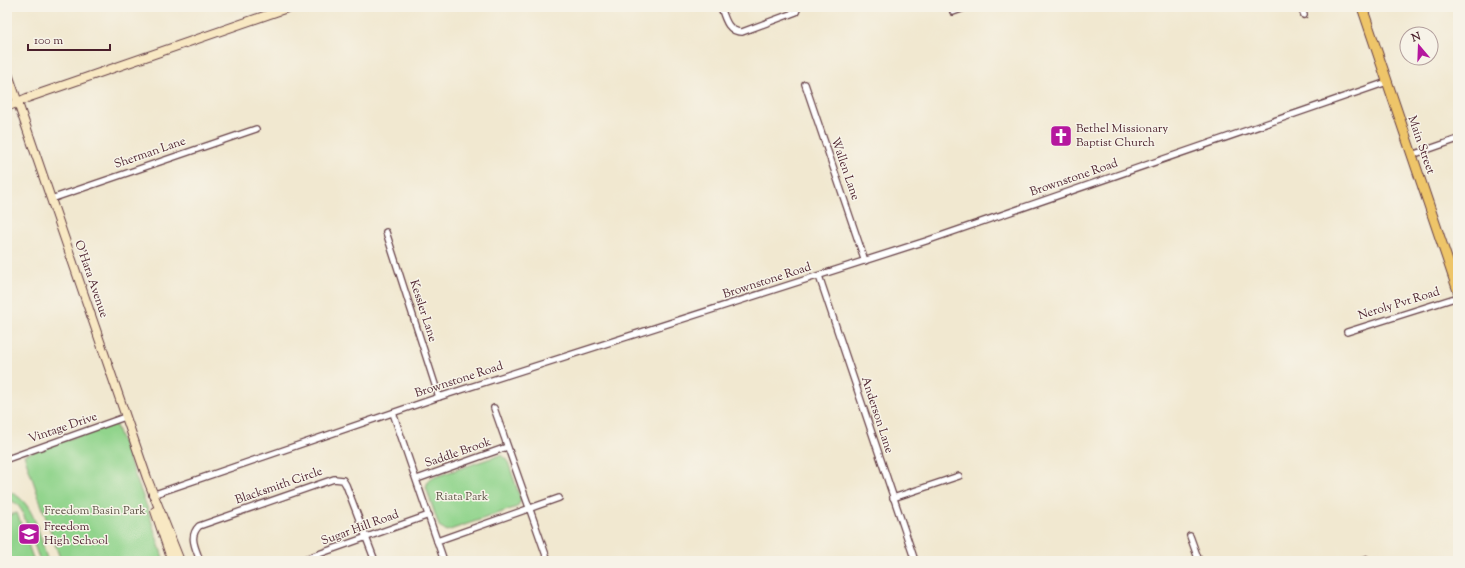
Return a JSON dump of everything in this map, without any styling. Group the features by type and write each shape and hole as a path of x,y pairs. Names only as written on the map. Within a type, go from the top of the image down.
{"main road":[{"path":"7,107 290,7"},
{"name":"Main Street","path":"1362,7 1458,291"},
{"name":"O'Hara Avenue","path":"7,71 152,495 180,561"},
{"name":"O'Hara Avenue","path":"152,495 153,506 172,561"}],"street":[{"path":"721,7 727,23 736,32 742,32 788,17 796,12 798,7"},
{"path":"953,12 966,7"},
{"path":"1301,7 1304,15"},
{"name":"Brownstone Road","path":"152,495 440,397 865,261 1387,82"},
{"name":"Wallen Lane","path":"805,84 865,261"},
{"name":"Sherman Lane","path":"51,199 256,129"},
{"path":"1412,155 1458,139"},
{"name":"Kessler Lane","path":"386,232 440,397"},
{"name":"Anderson Lane","path":"819,276 915,561"},
{"name":"Neroly Pvt Road","path":"1347,332 1458,297"},
{"path":"494,408 506,447 548,561"},
{"path":"392,413 444,561"},
{"name":"Vintage Drive","path":"7,459 126,417"},
{"name":"Saddle Brook","path":"416,479 506,447"},
{"path":"893,498 959,476"},
{"name":"Blacksmith Circle","path":"200,561 192,539 194,531 199,526 334,479 343,480 346,485 367,538"},
{"path":"437,541 559,498"},
{"name":"Sugar Hill Road","path":"301,561 428,515"},
{"path":"1190,536 1199,561"},
{"path":"367,538 375,561"}],"green space":[{"name":"Freedom Basin Park","path":"115,423 147,507 164,561 61,561 24,455"},
{"name":"Riata Park","path":"500,455 507,459 521,500 517,507 447,531 439,526 426,487 429,479"},
{"path":"7,491 16,495 30,510 35,520 48,561 40,561 22,511 17,504 7,498"},
{"path":"17,513 34,561 7,561 7,516"}],"place":[{"name":"Bethel Missionary Baptist Church","path":"1061,136"},
{"name":"Freedom High School","path":"29,534"}]}
